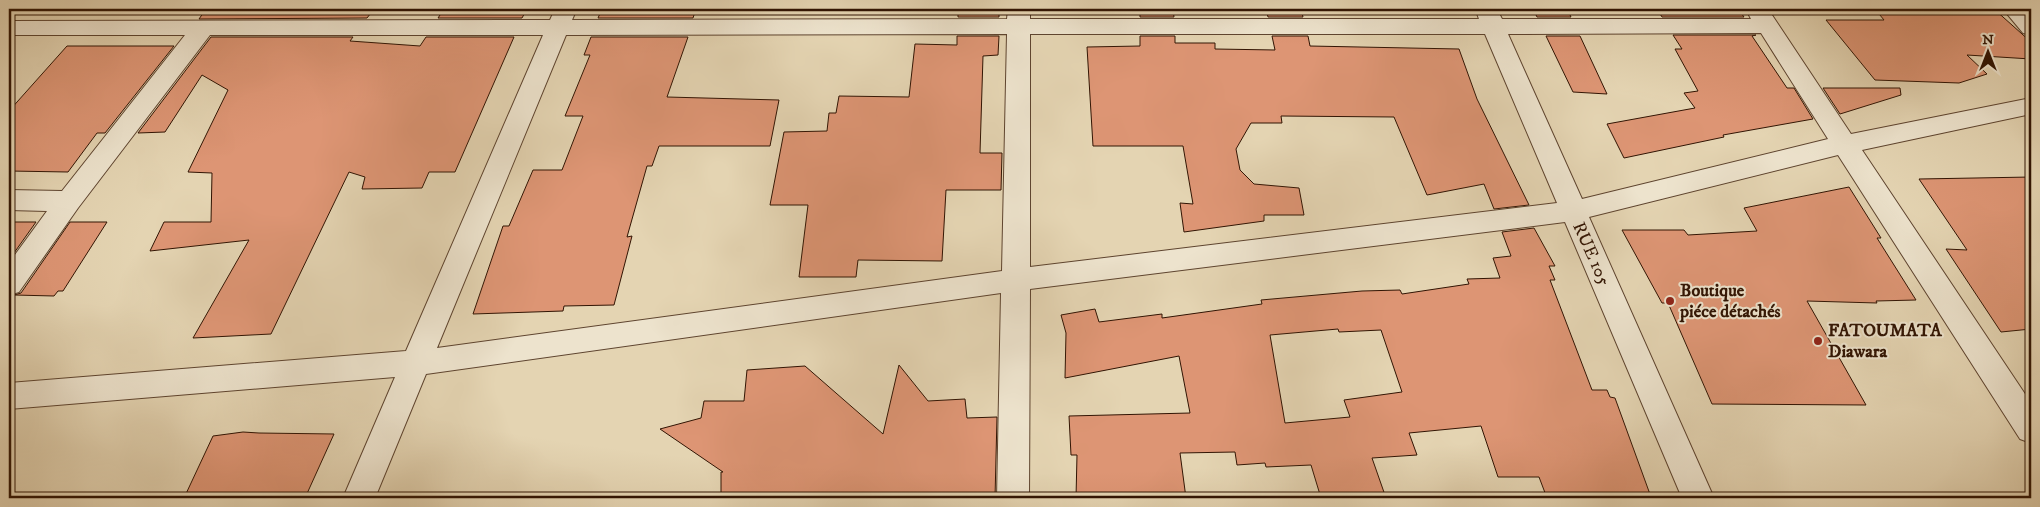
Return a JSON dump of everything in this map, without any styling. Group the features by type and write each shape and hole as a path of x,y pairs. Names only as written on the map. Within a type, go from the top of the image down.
{"street":[{"path":"2014,9 2031,28"},
{"name":"RUE 105","path":"1490,17 1572,211 1698,498"},
{"path":"9,28 203,28 562,18 1762,17 2031,429"},
{"path":"359,498 562,18"},
{"path":"1013,498 1019,18"},
{"path":"9,284 69,201 203,28"},
{"path":"9,396 416,363 1016,280 1572,211 1845,144 2031,106"},
{"path":"9,200 69,201"}],"building":[{"path":"206,9 374,9 367,18 199,19"},
{"path":"444,9 527,9 522,18 438,18"},
{"path":"602,9 696,9 693,18 598,18"},
{"path":"958,9 999,9 999,17 958,17"},
{"path":"1140,9 1173,9 1174,17 1140,17"},
{"path":"1266,9 1301,9 1303,17 1268,17"},
{"path":"1533,9 1567,9 1571,17 1537,17"},
{"path":"1657,9 1738,9 1744,17 1662,17"},
{"path":"1875,9 1994,9 2031,42 2031,59 1967,55 1987,74 1959,83 1875,80 1826,20 1884,20"},
{"path":"1673,35 1756,35 1752,36 1787,88 1794,88 1813,119 1723,135 1724,137 1624,158 1607,124 1695,108 1684,93 1698,91 1675,49 1682,49"},
{"path":"957,36 999,36 998,55 983,56 980,153 1002,153 1001,190 946,190 942,261 858,260 856,277 799,277 808,205 770,205 784,132 827,131 829,113 836,113 839,96 909,97 915,44 957,45"},
{"path":"1140,36 1175,36 1175,43 1215,43 1215,49 1275,50 1272,36 1308,36 1310,46 1459,49 1477,99 1529,205 1494,209 1484,184 1427,195 1394,117 1281,116 1282,123 1251,123 1236,149 1240,170 1254,184 1299,188 1304,215 1264,215 1264,221 1184,232 1180,203 1193,204 1183,146 1093,146 1087,47 1140,46"},
{"path":"1546,36 1580,36 1607,94 1573,92"},
{"path":"211,37 353,37 350,41 420,46 426,37 514,37 455,172 429,172 422,188 362,189 365,177 349,172 271,334 193,338 249,240 150,251 164,222 211,222 212,173 188,172 228,90 202,75 165,132 138,133"},
{"path":"591,37 688,37 667,97 779,100 770,146 659,146 652,166 647,166 627,237 632,236 614,305 564,306 563,311 473,314 503,226 509,226 533,170 562,170 583,116 565,116 590,55 584,55"},
{"path":"67,46 174,46 105,133 97,133 68,172 9,171 9,111"},
{"path":"1823,88 1900,88 1901,95 1840,114"},
{"path":"2031,177 2031,329 2001,332 1946,249 1967,250 1919,179"},
{"path":"1849,187 1881,238 1877,238 1916,300 1876,301 1877,303 1807,301 1866,405 1712,404 1668,303 1662,303 1622,230 1684,230 1688,235 1757,231 1744,208"},
{"path":"9,222 36,222 9,260"},
{"path":"70,222 107,222 63,291 58,291 54,296 14,295 21,293"},
{"path":"1534,228 1555,266 1549,266 1555,280 1550,280 1592,390 1607,390 1610,397 1615,398 1651,497 1547,498 1539,477 1498,477 1481,426 1409,433 1417,455 1372,458 1386,498 1321,498 1311,465 1266,467 1265,463 1237,465 1235,452 1180,453 1186,498 1076,498 1077,455 1071,455 1069,416 1190,413 1179,356 1065,378 1066,333 1061,315 1095,309 1099,322 1162,314 1162,318 1262,304 1261,300 1362,291 1400,290 1402,294 1469,284 1467,279 1500,278 1493,258 1511,256 1502,232","holes":["1338,329 1339,332 1381,330 1402,392 1344,400 1350,417 1285,423 1270,335"]},
{"path":"899,365 928,401 965,399 967,418 997,417 995,498 721,498 721,472 723,472 660,429 701,418 704,401 744,401 747,370 805,366 883,434"},
{"path":"243,432 334,434 305,498 184,498 213,436"}],"place":[{"name":"Boutique piéce détachés","path":"1670,301"},
{"name":"FATOUMATA Diawara","path":"1818,341"}]}
